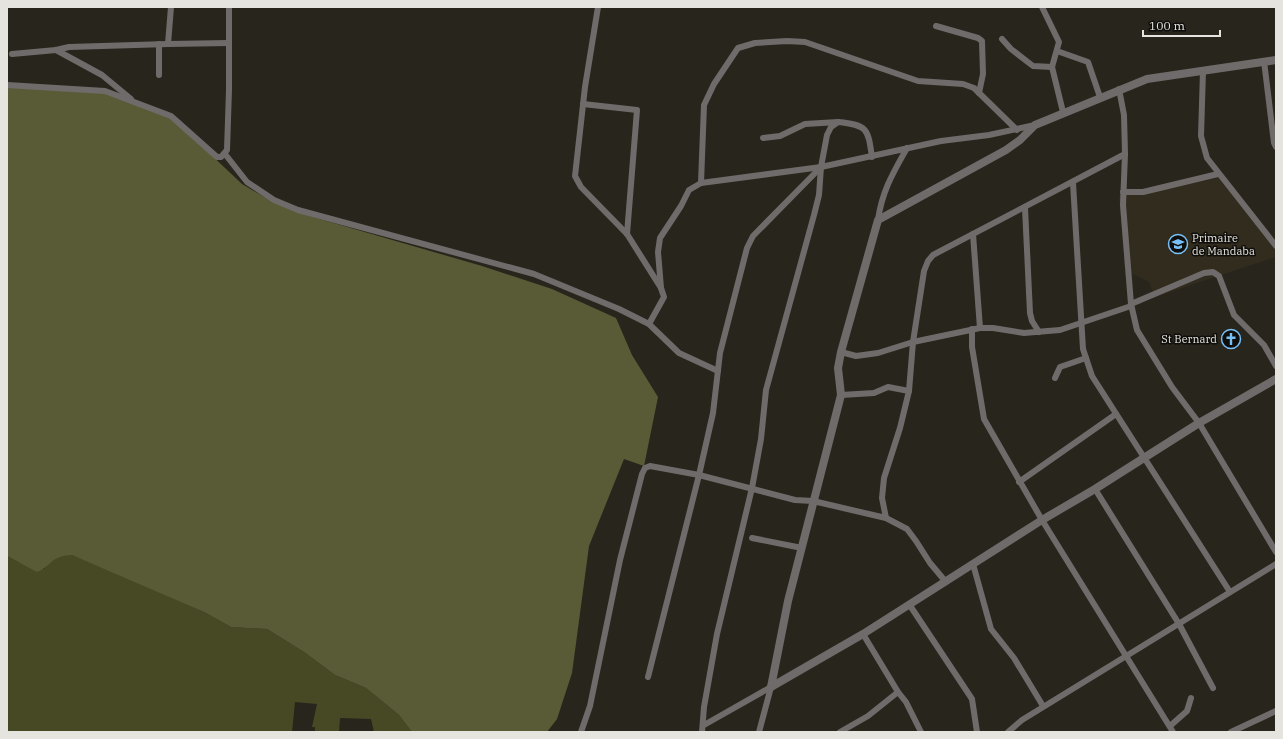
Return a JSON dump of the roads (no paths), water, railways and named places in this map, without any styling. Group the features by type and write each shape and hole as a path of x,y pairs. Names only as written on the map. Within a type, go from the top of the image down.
{"street":[{"path":"168,44 171,7"},
{"path":"7,85 105,91 171,116 217,157 221,157 227,150 229,7"},
{"path":"598,7 583,104 575,176 581,187 627,234 661,288"},
{"path":"1042,7 1059,42 1052,67 1063,112"},
{"path":"936,26 978,38 982,41 983,74 979,92"},
{"path":"1002,39 1011,49 1033,66 1052,67"},
{"path":"701,183 704,105 714,84 738,48 755,43 787,41 805,42 918,81 963,84 974,88 979,92 1017,130"},
{"path":"12,54 56,50 69,47 229,43"},
{"path":"159,75 160,44"},
{"path":"56,50 102,75 136,102"},
{"path":"1057,51 1088,62 1100,97"},
{"path":"649,324 664,297 661,288 658,252 660,238 681,206 689,190 701,183 821,167 941,141 1017,130 1035,125 1063,112 1147,79 1276,60"},
{"path":"1264,61 1274,143 1276,148"},
{"path":"1203,71 1202,142 1207,158 1218,174 1276,246"},
{"path":"1119,89 1124,115 1125,154 1123,204 1131,305 1139,336 1172,387 1199,423 1276,552"},
{"path":"583,104 637,110 627,234"},
{"path":"703,729 704,707 717,634 752,488 761,439 766,390 819,195 821,167 827,135 831,127 838,122"},
{"path":"763,138 780,136 805,124 838,122 857,124 866,129 869,134 872,157"},
{"path":"878,220 1006,150 1020,140 1035,125"},
{"path":"759,732 771,687 788,601 841,395 838,368 841,352 878,220 881,200 888,182 908,148"},
{"path":"225,154 247,182 274,200 298,210 534,274 619,309 649,324 679,353 718,371"},
{"path":"886,518 882,498 884,478 900,428 909,391 913,342 924,271 928,261 933,255 1073,183 1125,154"},
{"path":"648,677 699,475 713,413 720,353 750,241 821,167"},
{"path":"1123,192 1143,192 1218,174"},
{"path":"1073,183 1083,349 1092,376 1230,592"},
{"path":"1025,208 1030,314 1032,321 1039,332"},
{"path":"973,234 980,328"},
{"path":"841,352 856,356 878,353 913,342 980,328 993,328 1024,333 1060,330 1131,305 1204,273 1213,272 1219,276 1234,315 1264,345 1276,366"},
{"path":"972,329 972,347 984,419 1019,482 1127,656 1170,729 1186,711 1191,698"},
{"path":"1055,378 1060,367 1086,358"},
{"path":"703,729 771,687 863,634 1042,520 1095,489 1199,423 1276,379"},
{"path":"841,395 874,393 888,387 909,391"},
{"path":"1019,482 1116,414"},
{"path":"581,732 590,706 620,560 642,474 645,468 650,466 699,475 795,500 813,501 886,518 907,529 930,563 946,582"},
{"path":"1095,489 1179,624 1213,688"},
{"path":"752,538 802,548"},
{"path":"973,564 991,629 1014,658 1044,706"},
{"path":"1008,732 1022,720 1044,706 1276,564"},
{"path":"910,604 972,699 978,732"},
{"path":"863,634 898,692 906,702 922,732"},
{"path":"840,732 868,716 898,692"},
{"path":"1231,732 1276,711"}],"place":[{"name":"Primaire de Mandaba","path":"1178,244"},
{"name":"St Bernard","path":"1231,339"}]}
